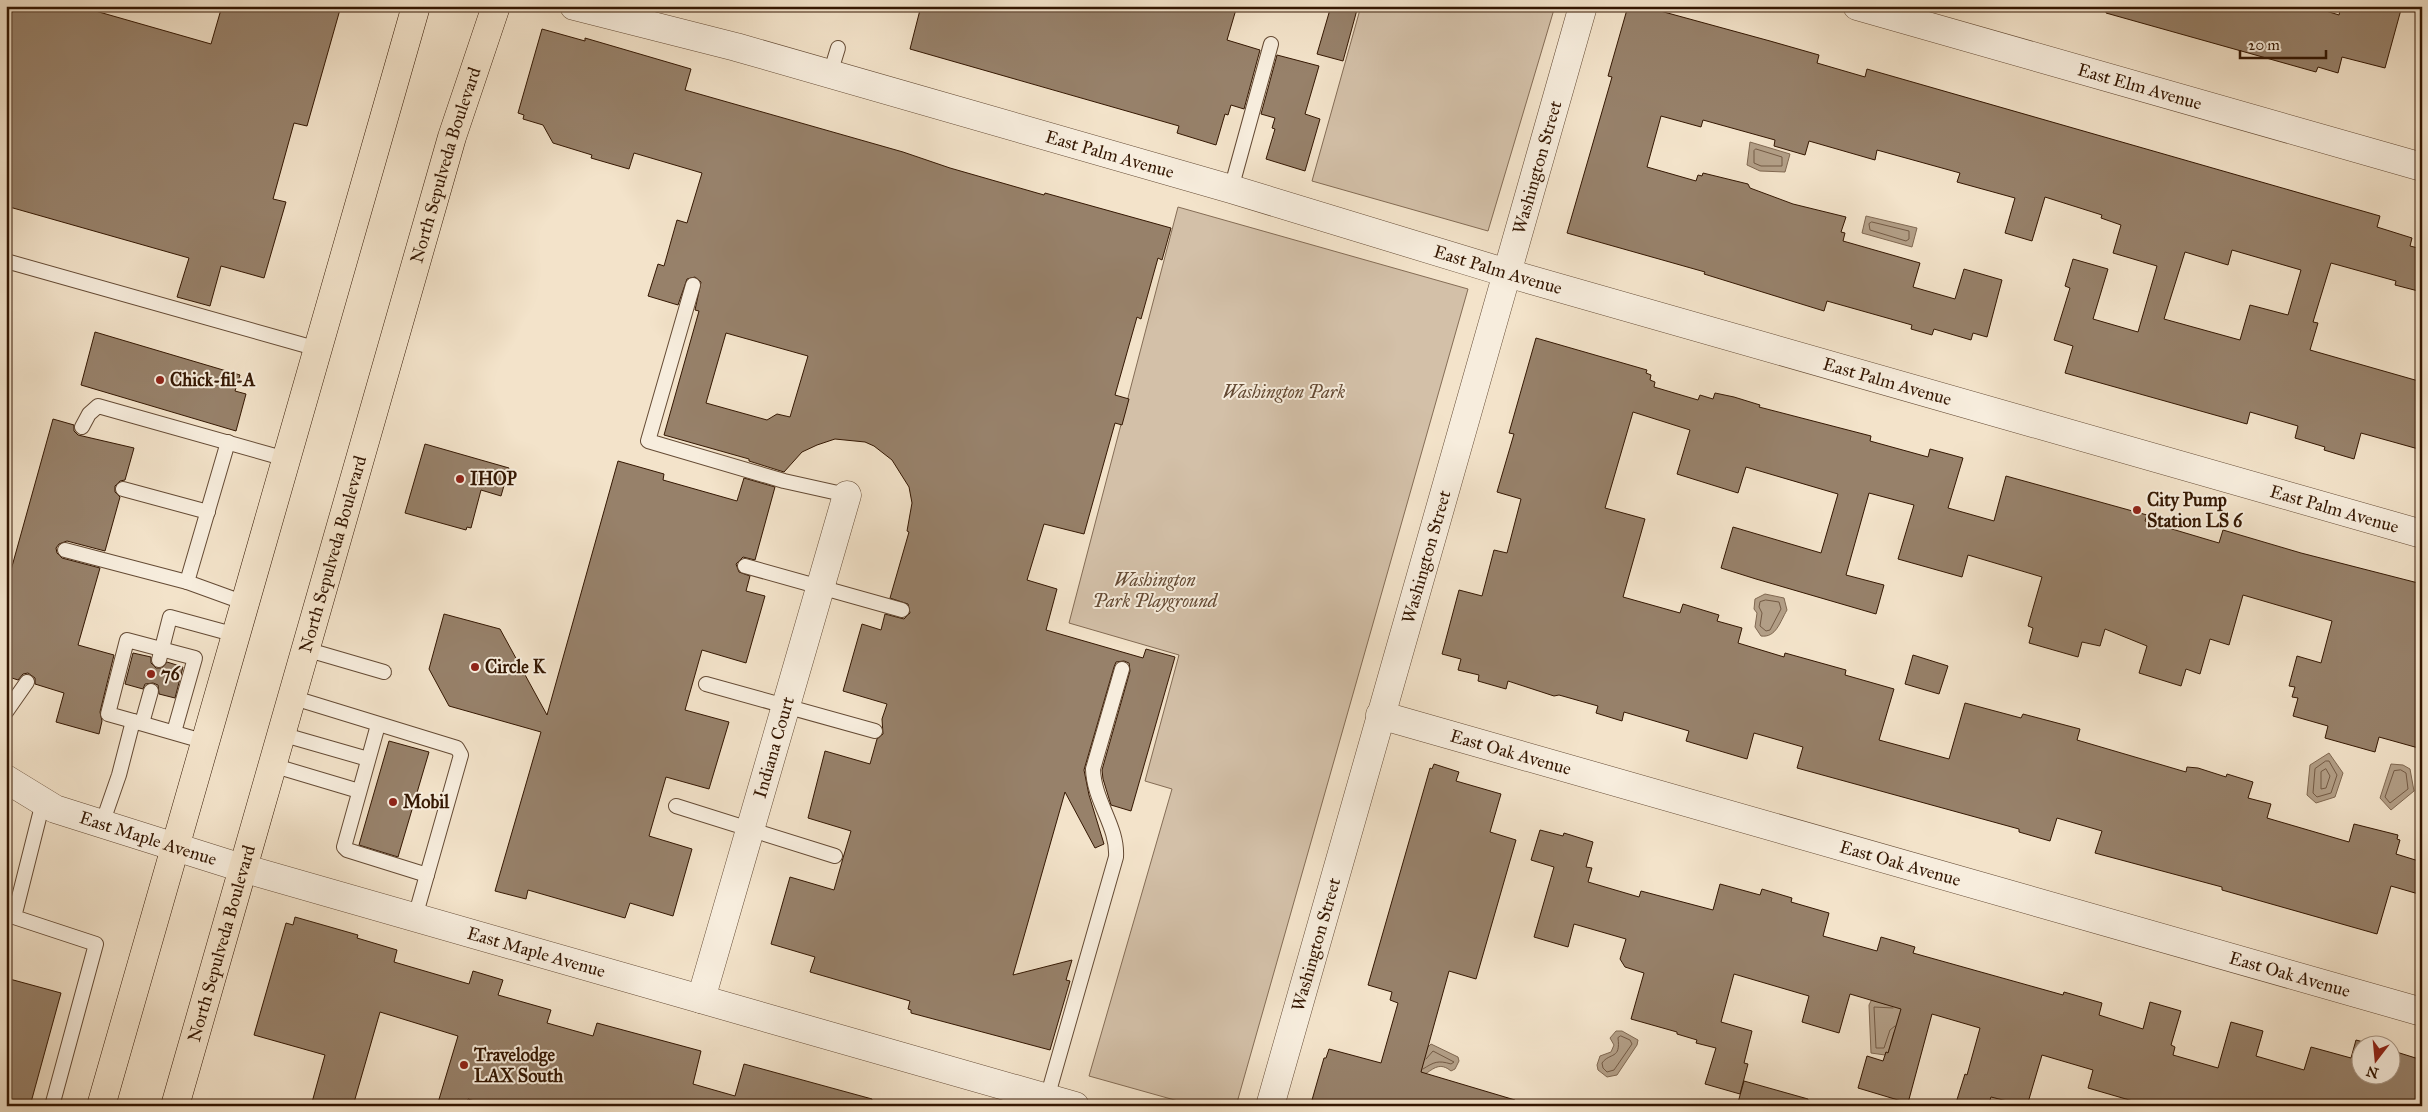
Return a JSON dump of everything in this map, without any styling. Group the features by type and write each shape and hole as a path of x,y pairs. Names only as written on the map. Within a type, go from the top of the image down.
{"highway":[{"path":"101,1106 416,6"},
{"name":"North Sepulveda Boulevard","path":"176,1106 242,868 452,138 496,6"}],"street":[{"name":"East Palm Avenue","path":"574,6 736,47 1231,189 1507,273 2422,534"},
{"name":"Washington Street","path":"1270,1106 1583,6"},
{"name":"East Elm Avenue","path":"1857,6 2422,167"},
{"name":"Indiana Court","path":"701,999 847,495"},
{"name":"East Oak Avenue","path":"1380,715 2422,1012"},
{"name":"East Maple Avenue","path":"6,778 55,809 242,868 1075,1106"}],"lane":[{"path":"1231,189 1271,44"},
{"path":"830,74 838,48"},
{"path":"6,261 318,349"},
{"path":"693,285 648,441 784,481 847,495"},
{"path":"82,427 89,414 98,406 286,459"},
{"path":"187,582 228,442"},
{"path":"123,488 208,512"},
{"path":"65,550 187,582 245,603"},
{"path":"745,566 902,610"},
{"path":"161,655 170,617 236,636"},
{"path":"174,732 195,658 161,655 127,640 108,714 206,742"},
{"path":"305,649 384,672"},
{"path":"1047,1098 1116,857 1117,843 1093,786 1093,769 1122,669"},
{"path":"6,712 27,682"},
{"path":"706,684 875,731"},
{"path":"102,824 151,691"},
{"path":"291,697 456,748 460,751 462,755 415,917"},
{"path":"378,725 344,843 347,850 427,875"},
{"path":"281,734 368,759"},
{"path":"272,765 359,791"},
{"path":"43,802 14,917 96,944 52,1106"},
{"path":"676,806 835,856"}],"green space":[{"path":"1361,6 1555,6 1488,231 1312,181"},
{"name":"Washington Park","path":"1178,207 1468,289 1236,1106 1196,1106 1089,1076 1172,789 1145,781 1179,655 1069,623"}],"water":[{"path":"1750,142 1790,154 1785,172 1760,171 1747,165"},
{"path":"1866,216 1917,228 1912,247 1862,233"},
{"path":"1765,594 1784,598 1787,610 1774,632 1761,636 1755,627 1757,613 1754,609 1755,599"},
{"path":"2329,753 2343,773 2335,797 2316,803 2307,795 2310,765"},
{"path":"2391,764 2403,765 2410,769 2414,791 2391,810 2380,798"},
{"path":"1872,999 1885,1004 1920,1005 1905,1027 1894,1032 1888,1053 1886,1052 1885,1055 1871,1053 1869,1005"},
{"path":"1616,1031 1622,1031 1638,1040 1637,1045 1617,1075 1607,1077 1598,1070 1597,1065 1600,1056 1611,1052 1614,1045 1610,1038"},
{"path":"1431,1044 1458,1057 1459,1061 1455,1069 1451,1071 1440,1066 1424,1075 1420,1075 1426,1049"}],"building":[{"path":"6,6 78,6 211,44 222,6 341,6 307,126 294,123 273,199 286,202 264,278 221,266 210,306 177,297 189,258 6,206"},
{"path":"921,6 1237,6 1227,40 1260,50 1244,109 1231,105 1228,115 1225,114 1216,145 1177,133 1179,126 910,49"},
{"path":"1331,6 1358,6 1343,61 1317,54"},
{"path":"1628,6 1642,6 1819,55 1817,63 1865,77 1867,69 2380,216 2377,227 2412,238 2410,246 2422,249 2422,292 2395,285 2396,281 2331,263 2313,322 2318,323 2310,350 2422,382 2422,450 2361,433 2354,459 2324,450 2325,447 2295,438 2298,426 2250,412 2247,424 2065,373 2073,346 2054,340 2070,288 2065,286 2073,259 2108,269 2093,319 2138,332 2157,266 2113,253 2121,225 2101,218 2102,215 2045,197 2032,241 2005,233 2015,198 1957,182 1960,173 1877,150 1875,160 1809,141 1805,155 1774,146 1775,140 1703,120 1701,127 1661,116 1647,167 1696,181 1698,175 1702,176 1703,173 1748,184 1750,188 1793,204 1846,217 1841,232 1845,233 1843,241 1920,263 1913,287 1955,299 1964,269 2002,280 1987,337 1973,333 1971,340 1934,329 1932,335 1911,329 1912,325 1827,301 1824,311 1704,274 1705,272 1567,233 1612,77 1608,76","holes":["2232,250 2301,270 2288,315 2250,305 2240,340 2164,319 2185,252 2228,265"]},
{"path":"2106,6 2310,6 2339,15 2341,6 2402,6 2385,68 2342,57 2338,73 2318,67 2316,72 2106,13"},
{"path":"542,29 585,41 585,38 691,69 685,90 903,152 950,168 1044,195 1045,193 1171,228 1162,260 1158,258 1141,319 1137,317 1115,395 1129,399 1122,425 1115,423 1084,534 1044,524 1027,580 1057,589 1046,630 1143,658 1146,649 1175,657 1131,811 1111,805 1103,779 1102,770 1130,671 1129,663 1124,661 1116,662 1114,667 1084,770 1089,795 1104,844 1095,848 1065,792 1013,975 1072,960 1066,980 1070,981 1050,1050 911,1013 911,1010 908,1009 910,1001 810,972 815,957 771,944 790,877 834,890 851,831 808,818 825,751 870,764 877,739 883,734 882,719 887,704 843,691 862,624 881,630 885,614 904,619 910,613 908,604 890,598 909,532 907,531 912,503 909,487 892,460 874,446 865,442 835,439 817,445 802,452 784,472 749,461 749,459 664,435 699,311 695,310 701,282 695,277 687,279 678,305 648,296 658,264 664,266 677,220 687,223 702,173 634,153 629,169 591,158 592,155 553,143 543,125 523,119 524,115 518,113","holes":["726,333 808,356 790,417 777,414 767,420 706,403"]},
{"path":"1277,55 1319,66 1305,114 1320,119 1305,171 1266,159 1275,129 1272,128 1275,118 1261,114"},
{"name":"Chick-fil-A","path":"95,332 240,375 235,391 246,394 236,431 81,385"},
{"path":"1536,338 1647,370 1646,373 1651,375 1650,380 1655,382 1654,387 1698,400 1700,395 1713,399 1715,393 1734,397 1760,405 1759,407 1871,436 1870,441 1928,457 1930,449 1963,458 1948,508 1994,521 2006,476 2147,515 2145,521 2219,543 2223,530 2301,553 2422,584 2422,749 2379,737 2375,752 2325,738 2328,726 2293,716 2298,698 2292,697 2295,687 2289,686 2297,656 2321,663 2332,621 2243,595 2229,645 2210,639 2200,674 2186,669 2181,686 2139,673 2147,646 2105,629 2100,646 2082,642 2078,657 2029,643 2033,628 2028,626 2042,577 1968,555 1962,577 1898,559 1914,505 1869,493 1846,575 1884,585 1876,614 1756,579 1721,568 1733,527 1821,553 1838,494 1746,467 1738,493 1677,474 1690,430 1633,412 1605,508 1645,519 1623,597 1680,613 1683,604 1719,615 1717,621 1742,628 1738,643 1784,657 1785,653 1846,670 1845,675 1894,689 1879,740 1949,759 1965,703 2021,718 2023,714 2080,729 2077,740 2186,772 2187,767 2198,768 2226,777 2227,774 2253,782 2248,798 2271,804 2267,818 2349,842 2354,824 2398,835 2397,839 2400,840 2396,854 2422,862 2422,895 2391,886 2377,934 2222,890 2222,887 2095,853 2102,831 2057,818 2050,841 2019,832 2019,829 1797,768 1803,747 1754,733 1747,759 1686,741 1689,731 1624,712 1622,721 1596,713 1598,706 1559,695 1554,696 1508,681 1506,689 1478,681 1479,675 1458,670 1461,659 1442,654 1459,590 1482,596 1494,550 1507,553 1521,499 1497,492 1514,434 1509,433"},
{"path":"53,419 74,425 74,431 78,435 134,448 125,480 120,481 115,486 115,492 120,497 105,551 67,541 59,544 56,548 57,553 62,558 100,568 78,645 114,655 100,712 102,721 99,734 56,722 64,693 35,684 35,678 28,673 23,674 18,680 6,676 6,588"},
{"name":"IHOP","path":"425,444 509,468 501,496 481,490 471,528 467,527 466,530 405,513"},
{"path":"618,461 664,474 663,480 737,501 744,478 775,487 755,560 743,557 736,564 739,572 750,576 746,591 765,596 746,663 702,650 685,710 729,722 709,789 666,777 649,836 692,849 673,916 630,903 625,918 528,890 526,899 495,891 541,732 449,706 429,669 444,614 500,629 547,715"},
{"path":"133,653 151,657 151,663 156,668 162,668 167,662 183,667 175,698 159,694 158,685 153,683 145,684 143,689 125,684"},
{"path":"1913,655 1948,666 1939,694 1905,684"},
{"path":"389,741 429,752 398,857 359,845"},
{"path":"1434,764 1459,772 1456,781 1501,794 1490,832 1516,840 1476,979 1449,971 1421,1072 1515,1100 1514,1106 1333,1106 1312,1100 1324,1058 1326,1058 1329,1049 1381,1063 1398,1003 1390,1000 1392,992 1368,985 1430,768 1432,769"},
{"path":"1540,830 1563,836 1564,833 1593,842 1586,867 1592,868 1588,882 1639,897 1641,891 1713,910 1720,884 1760,895 1762,889 1792,898 1791,902 1829,913 1823,936 1877,951 1881,937 1915,947 1913,953 2063,995 2064,992 2102,1003 2099,1015 2143,1029 2150,1002 2181,1011 2171,1045 2175,1047 2173,1055 2218,1068 2231,1022 2263,1031 2256,1056 2304,1070 2311,1047 2350,1058 2350,1084 2400,1084 2400,1053 2422,1060 2422,1106 2150,1106 2088,1088 2093,1070 2042,1055 2027,1106 1991,1097 1988,1106 1955,1106 1965,1074 1967,1075 1980,1028 1932,1014 1908,1103 1858,1088 1867,1056 1883,1061 1886,1052 1888,1053 1901,1009 1850,994 1839,1033 1802,1022 1809,996 1734,974 1721,1022 1752,1031 1744,1063 1748,1064 1740,1094 1705,1084 1716,1048 1696,1043 1697,1040 1677,1034 1677,1032 1631,1019 1644,973 1625,967 1620,959 1626,939 1574,924 1568,947 1534,937 1554,867 1531,860"},
{"path":"295,917 358,935 357,938 397,950 394,962 469,984 473,971 503,980 498,995 551,1010 547,1023 593,1036 597,1023 701,1051 693,1084 735,1096 744,1064 872,1099 871,1106 491,1106 468,1099 466,1106 437,1106 458,1036 380,1012 353,1106 311,1106 325,1055 254,1035 286,923 293,925"},
{"path":"6,978 61,993 30,1106 6,1106"},
{"path":"1744,1081 1808,1099 1807,1106 1737,1106"}],"place":[{"name":"Chick-fil-A","path":"160,380"},
{"name":"IHOP","path":"460,479"},
{"name":"City Pump Station LS 6","path":"2137,510"},
{"name":"Circle K","path":"475,667"},
{"name":"76","path":"151,674"},
{"name":"Mobil","path":"393,802"},
{"name":"Travelodge LAX South","path":"464,1065"}],"park label":[{"name":"Washington Park Playground","path":"1155,590"}]}
